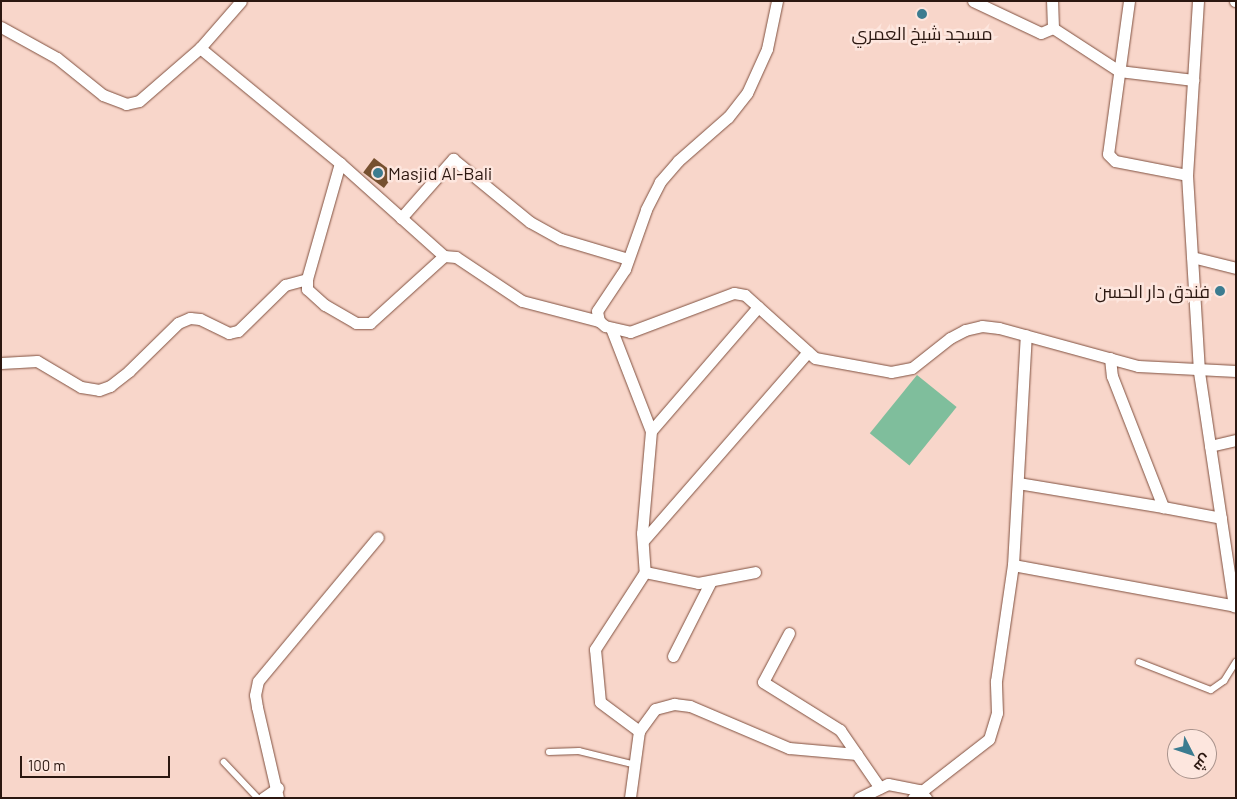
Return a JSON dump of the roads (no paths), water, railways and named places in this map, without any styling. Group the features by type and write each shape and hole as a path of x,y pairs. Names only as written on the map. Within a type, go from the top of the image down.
{"street":[{"path":"1,26 57,58 102,95 126,104 139,101 200,48 241,1"},
{"path":"598,320 597,311 628,259 660,182 678,161 728,117 748,93 767,49 777,1"},
{"path":"973,1 1041,32 1053,28"},
{"path":"1052,1 1053,28"},
{"path":"1129,1 1108,154 1115,161 1187,175"},
{"path":"1013,566 1235,606 1199,372 1187,175 1198,1"},
{"path":"1053,28 1119,71 1194,80"},
{"path":"200,48 340,163 444,256 456,257 522,301 598,320 611,328 630,332 734,293 745,295 815,358 900,371 925,360 965,330 982,326 1026,335 1138,366 1199,372 1236,371"},
{"path":"401,218 453,159 530,222 561,239 628,259"},
{"path":"340,163 307,279 307,289 325,305 356,323 370,323 444,256"},
{"path":"1192,256 1236,268"},
{"path":"1,363 36,362 81,387 99,390 110,386 129,371 178,324 190,318 200,319 229,333 238,331 285,285 307,279"},
{"path":"651,431 758,307"},
{"path":"611,328 651,431 642,541 645,572 595,649 600,702 639,731"},
{"path":"859,798 888,784 920,795 989,739 997,713 996,681 1013,566 1026,335"},
{"path":"642,541 808,352"},
{"path":"1110,358 1112,376 1164,507"},
{"path":"1210,446 1236,440"},
{"path":"1018,483 1221,518"},
{"path":"263,798 278,793 257,707 255,695 258,681 378,537"},
{"path":"645,572 698,583 755,572"},
{"path":"673,656 711,580"},
{"path":"789,633 762,682 840,730 880,788"},
{"path":"630,798 636,765 639,731 655,709 674,704 690,706 789,748 857,754"}],"lane":[{"path":"1139,662 1211,690 1224,681 1236,662"},
{"path":"549,752 578,751 636,765"},
{"path":"224,762 258,798"}],"place":[{"name":"مسجد شيخ العمري","path":"922,14"},
{"name":"Masjid Al-Bali","path":"378,173"},
{"name":"فندق دار الحسن","path":"1220,291"}]}
